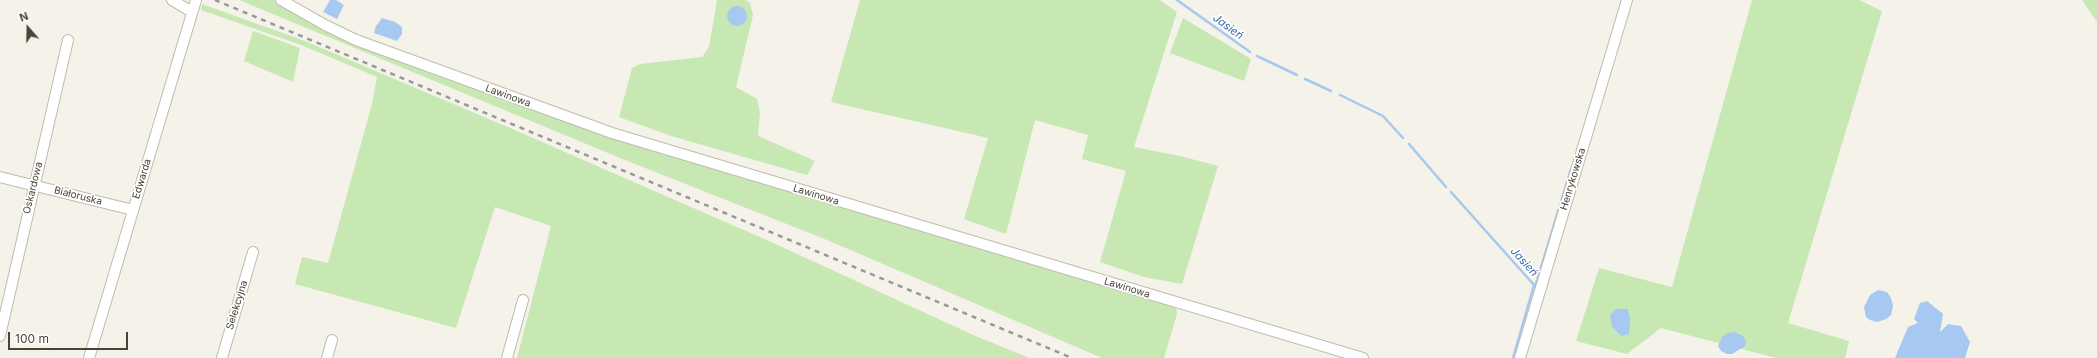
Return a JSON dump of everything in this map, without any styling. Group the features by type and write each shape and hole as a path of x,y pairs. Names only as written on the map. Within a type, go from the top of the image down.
{"street":[{"path":"172,0 192,12"},
{"name":"Edwarda","path":"89,358 196,0"},
{"name":"Lawinowa","path":"282,0 325,25 356,40 617,135 1363,358"},
{"name":"Henrykowska","path":"1520,358 1627,0"},
{"name":"Oskardowa","path":"0,336 68,40"},
{"name":"Białoruska","path":"0,177 133,210"},
{"name":"Selekcyjna","path":"222,358 253,252"},
{"path":"507,358 523,300"},
{"path":"327,358 332,340"}],"green space":[{"path":"239,0 275,0 302,17 476,87 1176,306 1177,314 1164,358 1102,358 827,240 620,158"},
{"path":"717,0 745,0 750,3 753,15 736,87 757,99 760,112 758,136 815,161 807,175 671,136 619,117 632,68 640,64 702,57 709,47"},
{"path":"860,0 1160,0 1177,12 1134,147 1180,156 1218,166 1182,284 1144,277 1100,262 1126,171 1082,159 1088,135 1035,120 1006,234 964,219 988,138 831,102"},
{"path":"1752,0 1859,0 1882,11 1788,323 1849,341 1845,358 1776,358 1661,328 1627,354 1576,341 1599,268 1672,287"},
{"path":"2082,0 2097,0 2097,22"},
{"path":"202,4 305,41 510,128 769,241 971,334 1029,358 517,358 551,226 495,207 456,328 295,284 302,257 328,263 372,104 377,77 301,45 201,10"},
{"path":"1183,18 1251,59 1244,81 1170,53"},
{"path":"253,31 300,48 293,82 244,61"}],"water":[{"path":"330,0 336,0 344,5 337,19 323,12"},
{"path":"737,6 744,9 747,16 744,23 737,26 730,23 727,16 730,9"},
{"path":"382,18 395,22 402,27 402,34 397,41 374,33 376,26"},
{"path":"1878,290 1887,292 1891,298 1893,306 1891,315 1886,319 1877,322 1866,317 1864,307 1870,295"},
{"path":"1927,301 1943,314 1940,332 1948,324 1961,326 1970,342 1965,358 1895,358 1908,327 1918,323 1914,319 1920,303"},
{"path":"1616,309 1628,309 1630,319 1629,334 1621,336 1612,326 1610,315"},
{"path":"1735,332 1743,336 1746,341 1745,346 1732,354 1727,354 1721,351 1718,346 1722,337 1727,333"}],"waterway":[{"name":"Jasień","path":"1177,0 1250,52"},
{"name":"Jasień","path":"1257,56 1297,75"},
{"name":"Jasień","path":"1305,79 1331,91"},
{"name":"Jasień","path":"1340,95 1383,116 1403,138"},
{"name":"Jasień","path":"1409,144 1446,187"},
{"path":"1535,287 1571,169"},
{"name":"Jasień","path":"1451,192 1534,285 1513,358"}],"railway":[{"path":"215,0 1072,358"}]}
